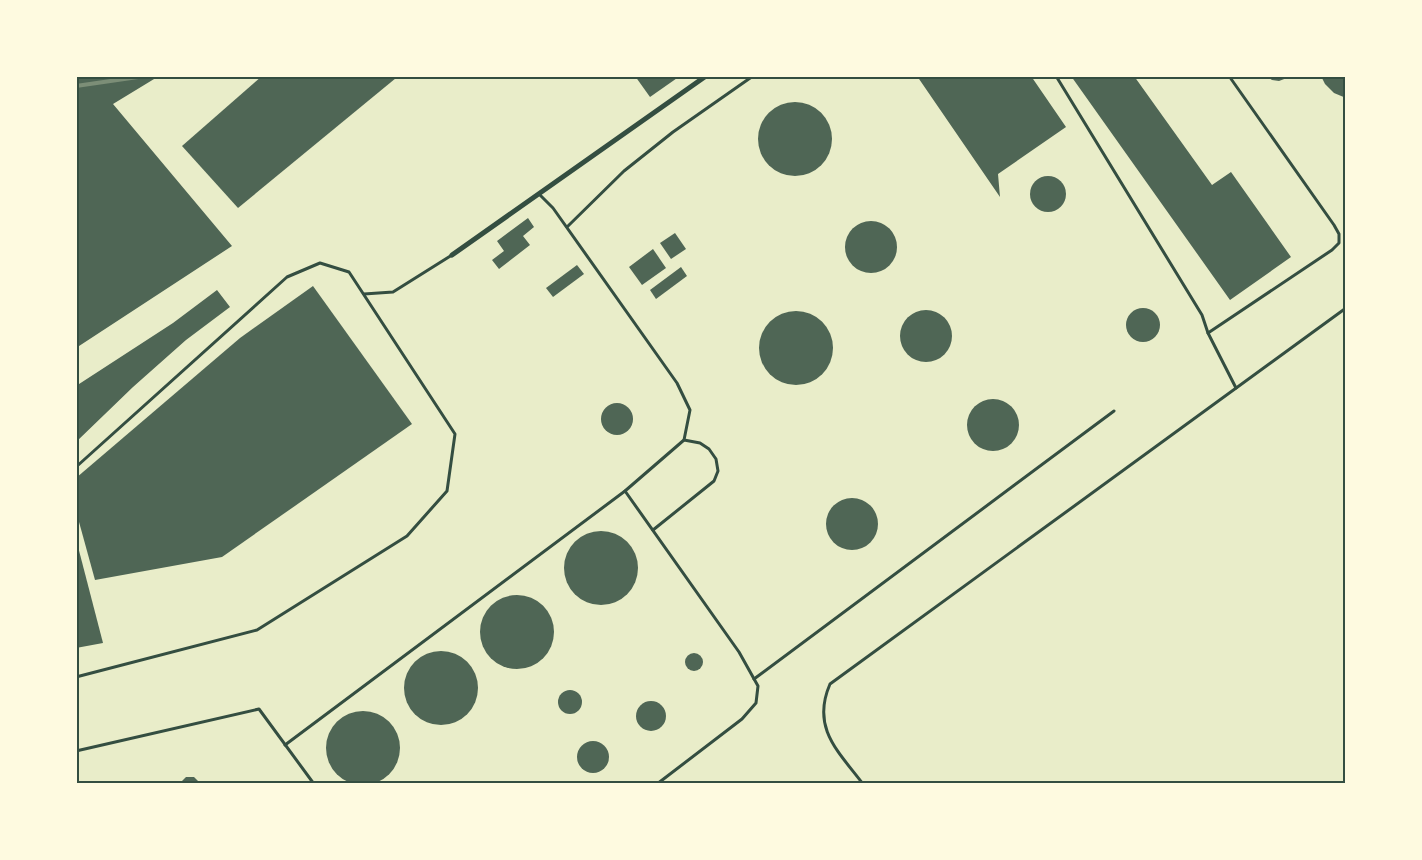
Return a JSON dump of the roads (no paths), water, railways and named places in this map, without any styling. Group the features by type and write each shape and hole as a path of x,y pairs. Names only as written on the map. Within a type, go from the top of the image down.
{"street":[{"path":"452,255 706,76"}],"lane":[{"path":"567,227 624,171 673,132 753,76"},
{"path":"1056,76 1202,315 1208,332 1236,388"},
{"path":"1208,332 1332,250 1339,243 1339,234 1334,225 1229,76"},
{"path":"285,744 625,491 684,440 690,410 677,383 567,227 539,194"},
{"path":"364,294 393,292 452,255"},
{"path":"76,467 287,276 320,263 348,272 455,434 447,492 407,536 257,630 76,677"},
{"path":"863,784 832,744 825,726 822,713 830,684 1346,308"},
{"path":"754,679 1114,411"},
{"path":"653,530 714,481 718,470 716,459 709,449 700,443 684,440"},
{"path":"625,491 739,652 758,686 756,704 742,719 657,784"},
{"path":"76,751 259,709 314,784"}],"railway":[{"path":"76,86 145,76"}]}
